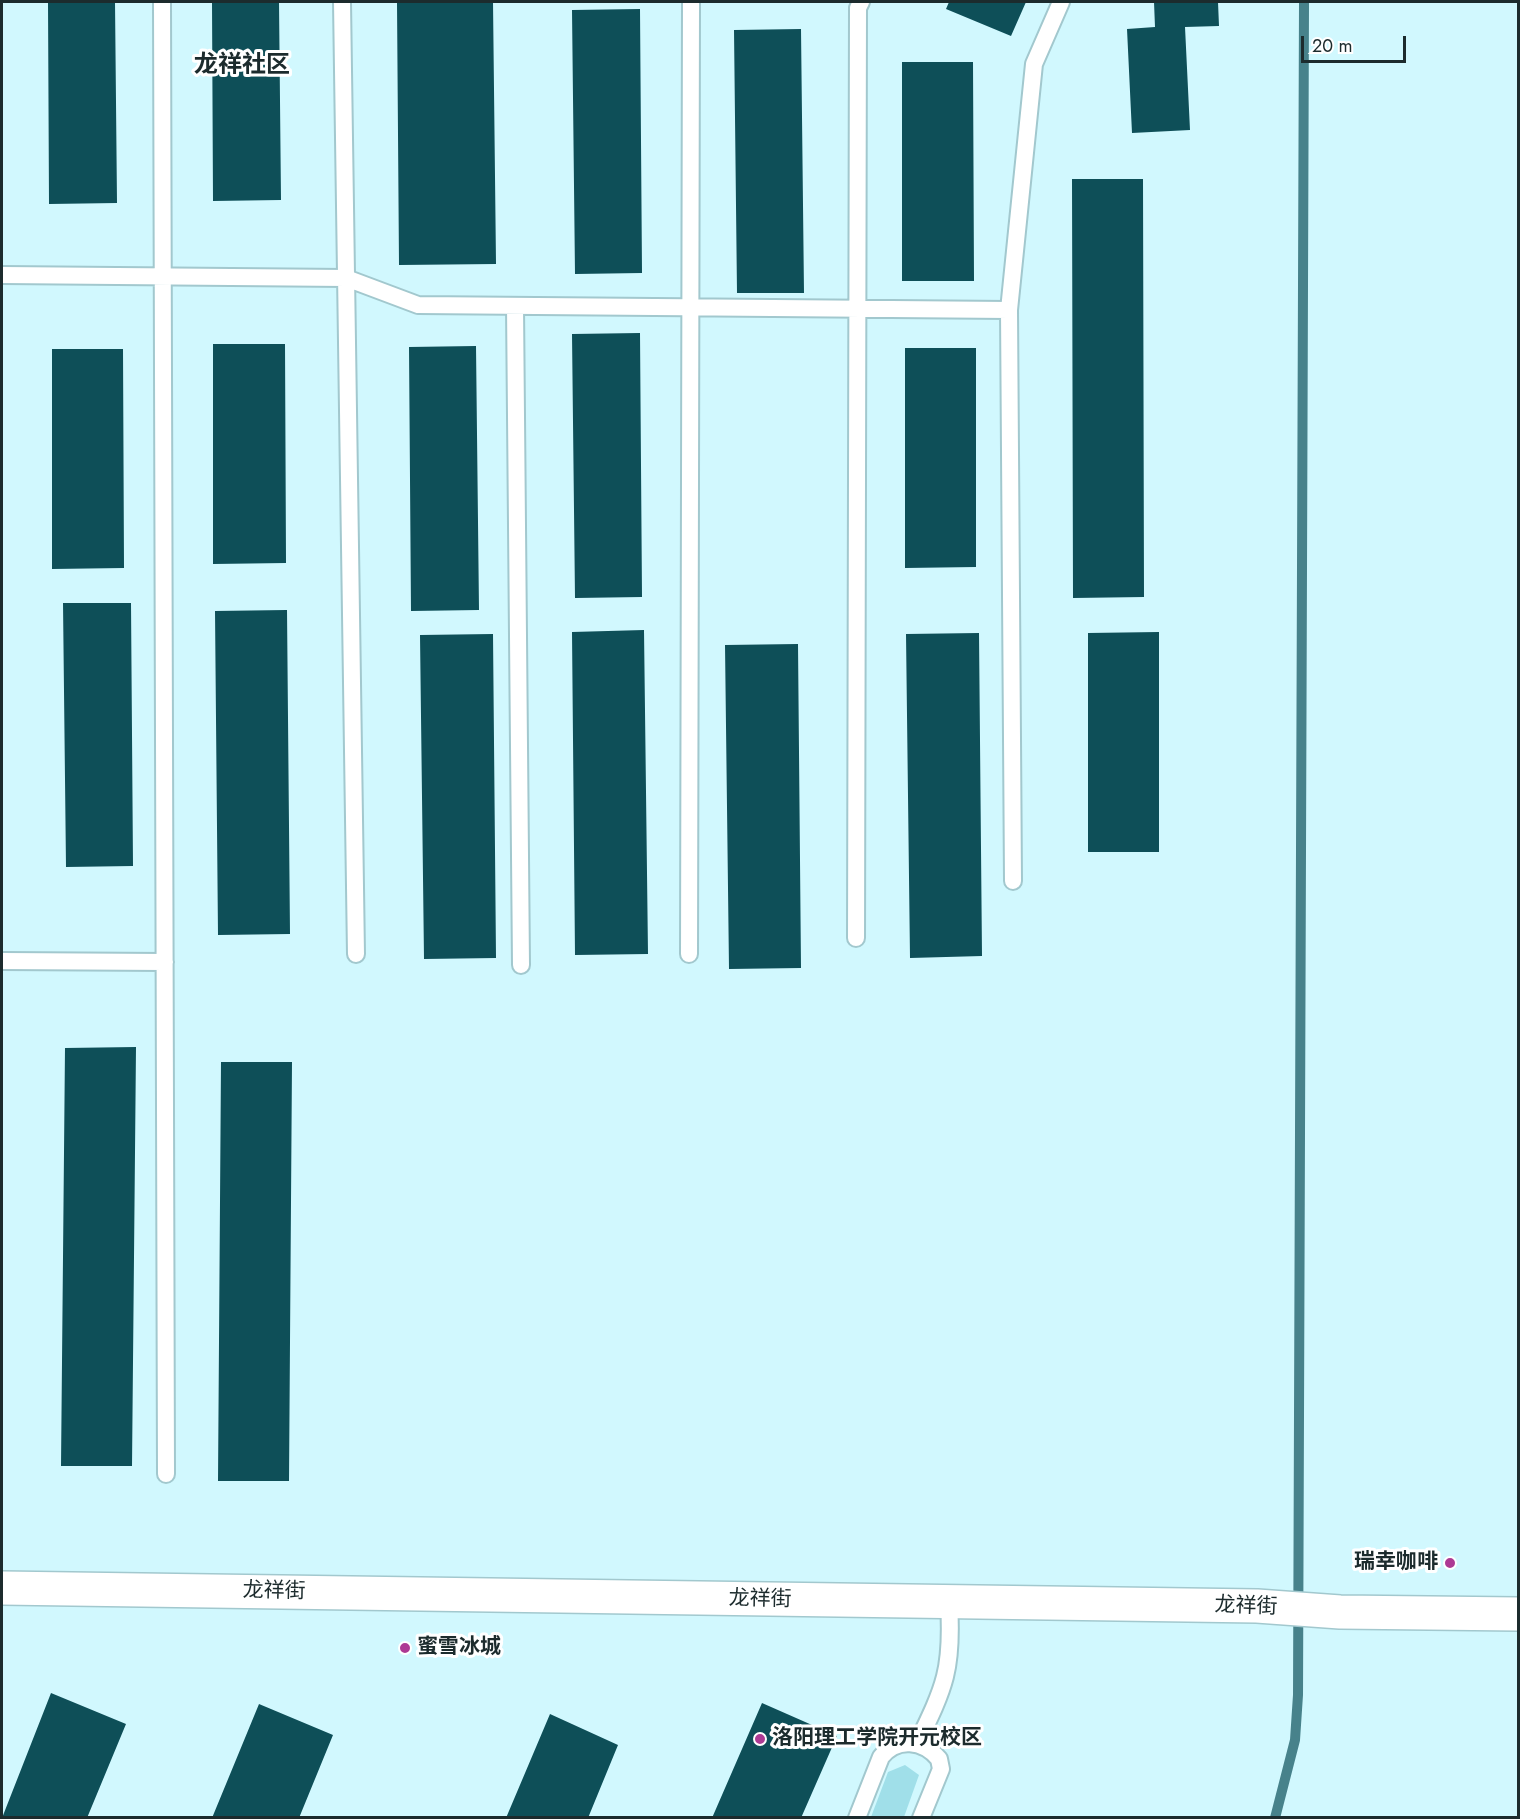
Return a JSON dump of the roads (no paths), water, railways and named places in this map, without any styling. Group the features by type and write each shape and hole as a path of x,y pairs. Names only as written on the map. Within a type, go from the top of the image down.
{"street":[{"name":"龙祥街","path":"2,1588 949,1604 1257,1606 1340,1612 1518,1614"}],"lane":[{"path":"162,2 166,1474"},
{"path":"342,2 356,954"},
{"path":"689,954 691,2"},
{"path":"856,938 855,308 858,8 861,2"},
{"path":"1013,881 1009,310 1034,64 1061,2"},
{"path":"2,274 346,278 418,305 1009,310"},
{"path":"515,306 521,965"},
{"path":"2,961 165,962"},
{"path":"917,1744 947,1676 951,1635 949,1604"},
{"path":"857,1818 886,1751 905,1743 917,1744 933,1752 939,1759 941,1769 921,1818"}],"waterway":[{"path":"1275,1818 1295,1740 1298,1695 1304,2"}],"place":[{"name":"瑞幸咖啡","path":"1450,1563"},
{"name":"蜜雪冰城","path":"405,1648"},
{"name":"洛阳理工学院开元校区","path":"760,1739"}],"district":[{"name":"龙祥社区","path":"242,66"}]}
